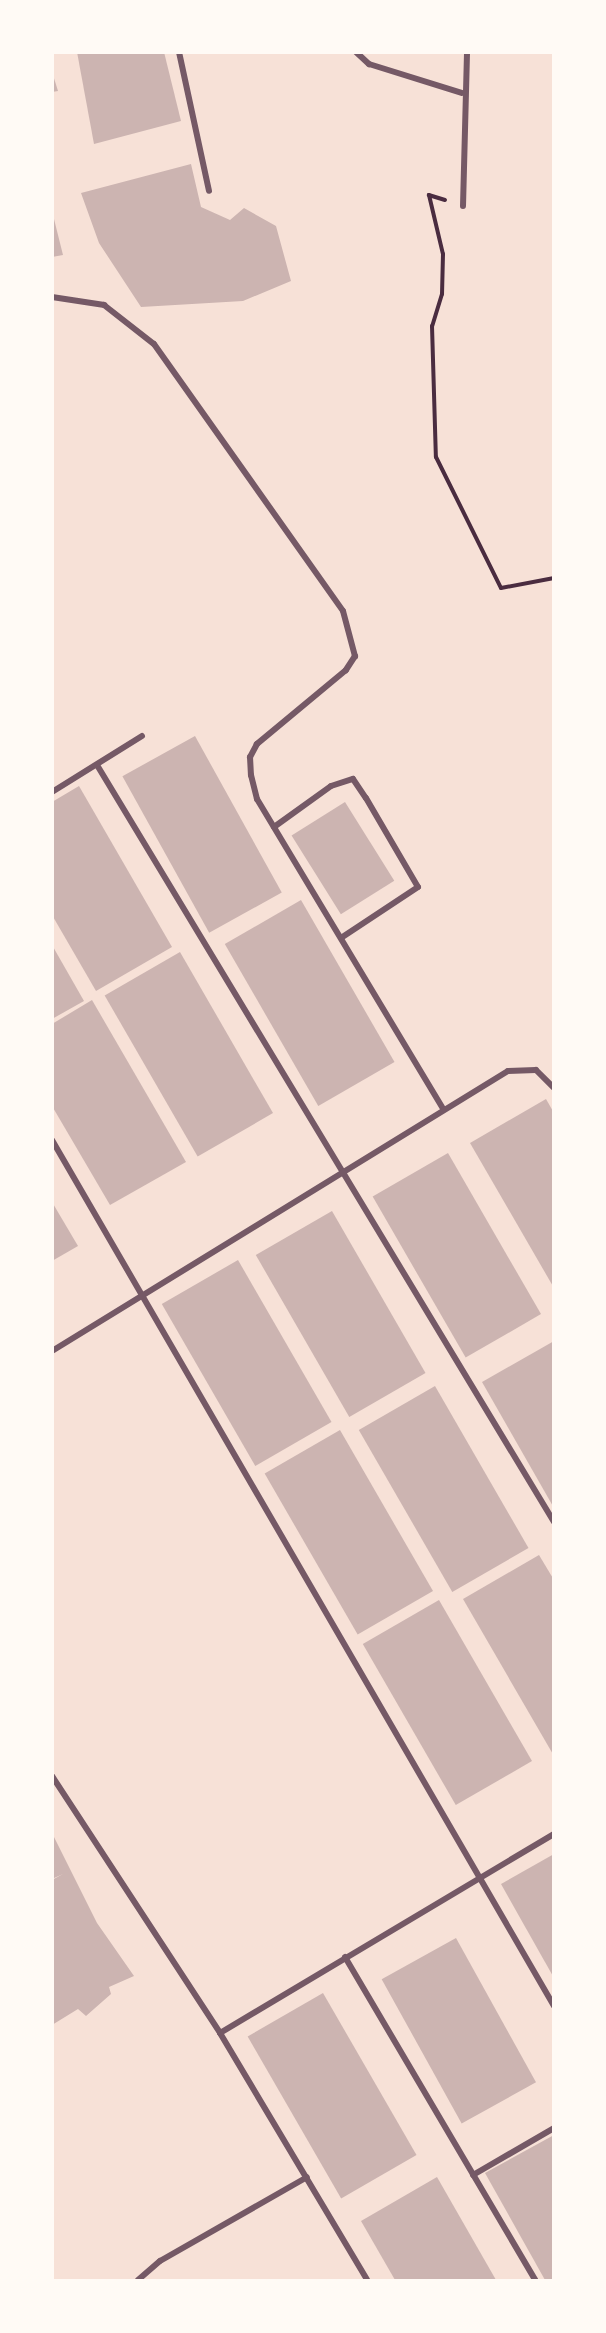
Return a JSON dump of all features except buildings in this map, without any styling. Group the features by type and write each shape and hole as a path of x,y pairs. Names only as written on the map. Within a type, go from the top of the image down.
{"street":[{"path":"179,52 209,191"},
{"path":"356,52 369,64 462,93"},
{"path":"463,207 462,93 467,52"},
{"path":"52,297 104,305 154,344 343,611 355,647 346,670 257,744 250,756 257,799 443,1108"},
{"path":"52,792 142,736"},
{"path":"97,765 346,1172 554,1522"},
{"path":"274,827 342,783 352,779 366,798 418,887 341,938"},
{"path":"52,1351 146,1297 346,1172 443,1108 508,1071 536,1070 554,1088"},
{"path":"52,1140 146,1297 554,2007"},
{"path":"52,1776 220,2033 367,2280"},
{"path":"220,2033 554,1834"},
{"path":"345,1958 535,2280"},
{"path":"473,2175 554,2128"},
{"path":"138,2280 160,2261 307,2177"}],"path":[{"path":"463,207 429,195 443,254 442,294 432,326 435,458 501,588 554,578"}]}
